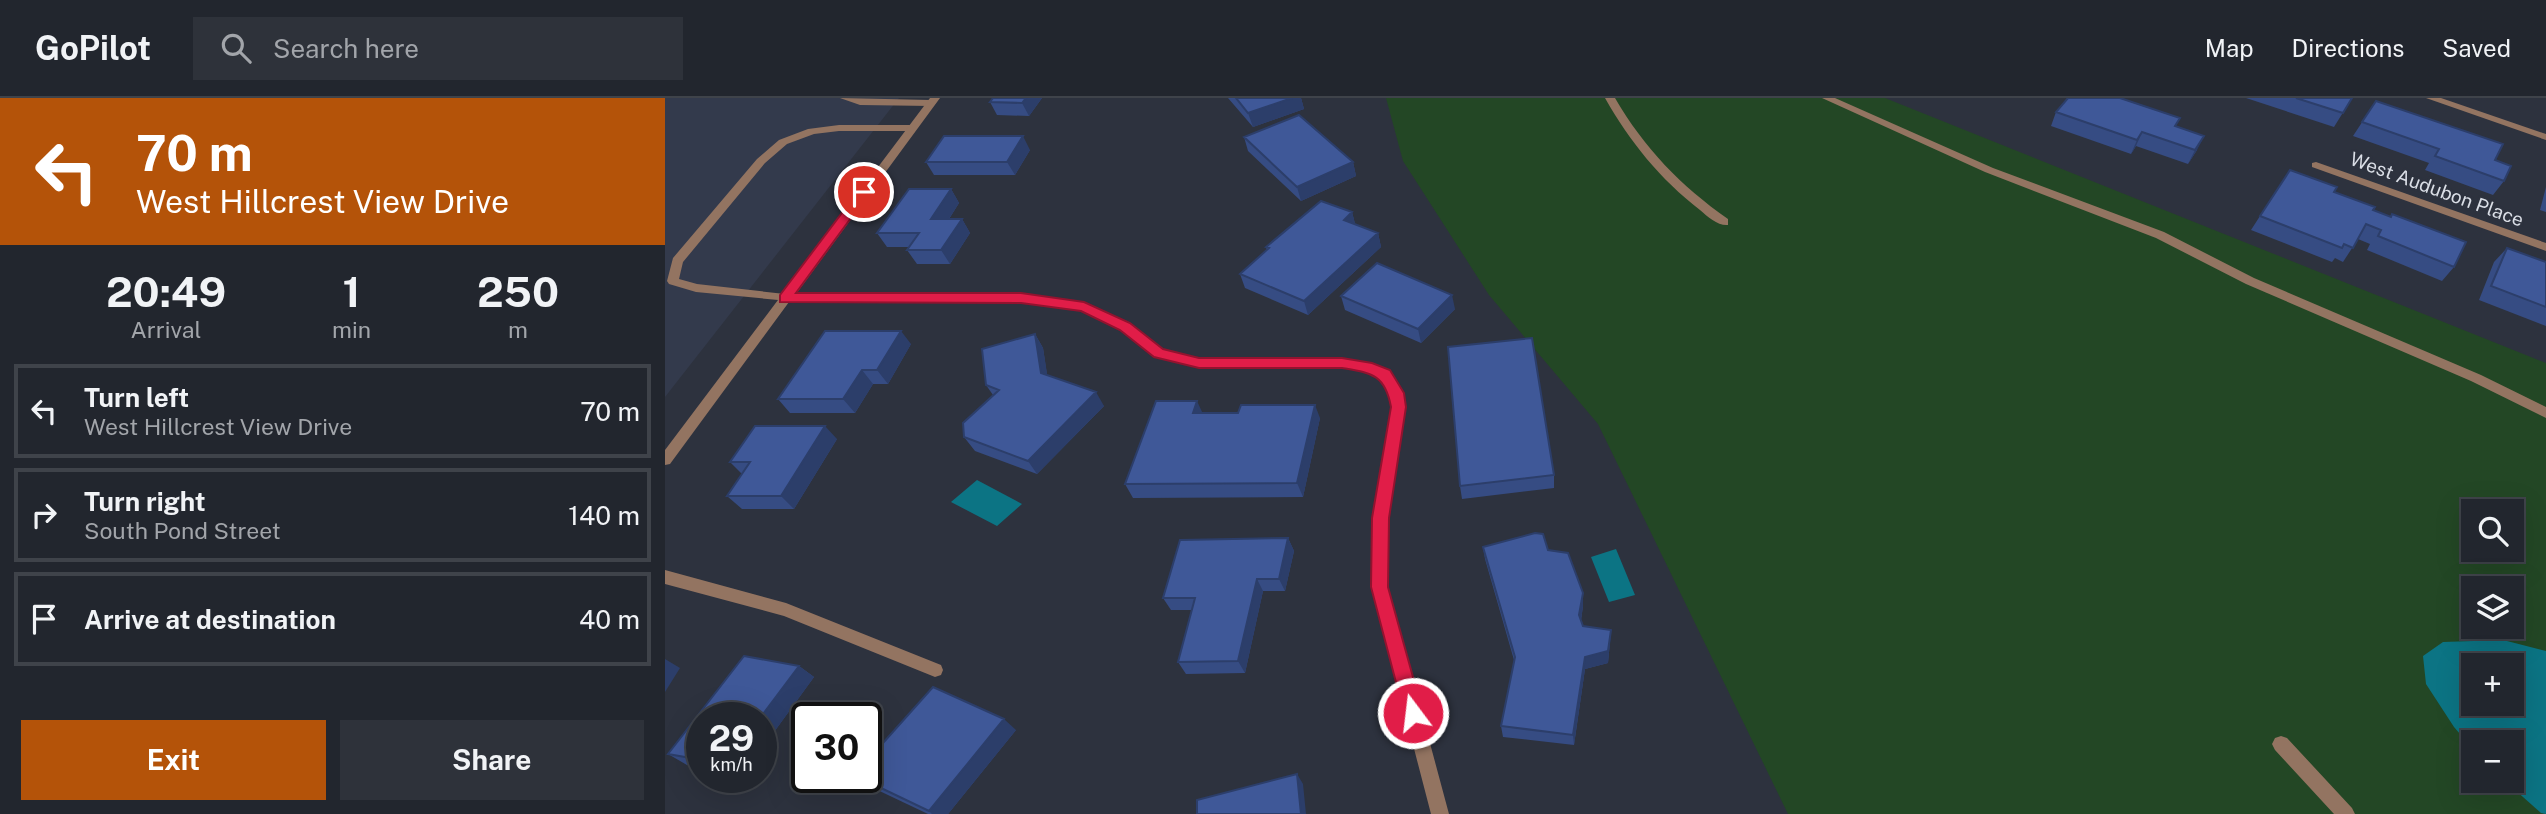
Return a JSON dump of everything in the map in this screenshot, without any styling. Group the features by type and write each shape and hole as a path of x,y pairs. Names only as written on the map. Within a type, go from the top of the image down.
{"street":[{"path":"845,98 860,102 933,101"},
{"path":"1610,98 1624,123 1671,181 1724,222"},
{"path":"1827,98 1989,170 2160,235 2250,281 2476,378 2546,413"},
{"path":"2431,98 2546,137"},
{"path":"665,460 933,101"},
{"path":"912,128 839,128 812,131 783,142 761,160 677,261 673,281 696,288 785,298 1021,298 1084,306 1125,327 1159,353 1199,363 1342,363 1367,367 1384,374 1396,393 1399,407 1380,518 1380,587 1440,814"},
{"name":"West Audubon Place","path":"2316,165 2546,247"},
{"path":"665,577 786,610 935,670"},
{"path":"2281,744 2346,814"}],"shaded area":[{"path":"665,98 899,98 665,397"}],"green space":[{"path":"1386,98 1885,98 2546,363 2546,814 1788,814 1598,424 1489,295 1403,161"}],"water":[{"path":"977,480 1022,504 997,526 951,502"},
{"path":"1616,549 1635,595 1609,602 1591,557"},
{"path":"2503,640 2546,651 2546,814 2541,813 2518,793 2524,793 2524,730 2461,730 2461,735 2426,684 2423,656 2443,642"}],"building":[{"path":"993,98 1026,98 1022,103 990,102"},
{"path":"1236,98 1292,98 1248,113"},
{"path":"2068,98 2120,98 2180,118 2175,126 2204,136 2195,150 2142,132 2137,140 2056,112"},
{"path":"2296,98 2352,98 2343,113"},
{"path":"2376,101 2503,144 2495,160 2511,166 2504,181 2435,156 2439,149 2362,122"},
{"path":"1299,115 1353,162 1297,187 1244,137"},
{"path":"944,136 1023,136 1007,162 926,162"},
{"path":"2290,170 2337,187 2334,192 2375,207 2373,210 2391,217 2392,214 2466,242 2454,267 2378,236 2381,230 2366,224 2353,248 2344,244 2342,248 2260,216"},
{"path":"909,189 951,189 931,219 962,219 941,250 907,250 919,233 877,233"},
{"path":"1321,201 1352,212 1344,220 1378,233 1304,301 1240,274 1269,248 1266,247"},
{"path":"2507,248 2546,262 2546,307 2491,286"},
{"path":"1377,263 1452,295 1418,329 1341,296"},
{"path":"825,331 901,331 877,370 862,370 843,399 778,399"},
{"path":"1035,334 1041,373 1096,392 1028,461 964,437 963,423 999,390 986,385 982,349"},
{"path":"1532,338 1554,475 1460,486 1448,347"},
{"path":"1156,401 1197,401 1193,413 1238,413 1241,405 1315,405 1297,483 1125,484"},
{"path":"755,426 825,426 781,496 727,496 750,462 730,462"},
{"path":"1535,533 1543,534 1548,550 1568,553 1583,593 1579,615 1583,626 1611,630 1608,651 1585,657 1573,735 1501,726 1515,657 1483,547"},
{"path":"1288,538 1279,579 1257,579 1238,661 1178,662 1195,598 1163,598 1180,540"},
{"path":"744,656 799,666 772,702 708,702"},
{"path":"933,687 1004,719 929,811 882,788 882,744"},
{"path":"686,731 686,757 668,754"},
{"path":"1297,774 1301,814 1197,814 1197,800"}],"route":[{"path":"864,192 785,298 1021,298 1084,306 1125,327 1159,353 1199,363 1342,363 1367,367 1384,374 1396,393 1399,407 1380,518 1380,587 1413,713"}]}
